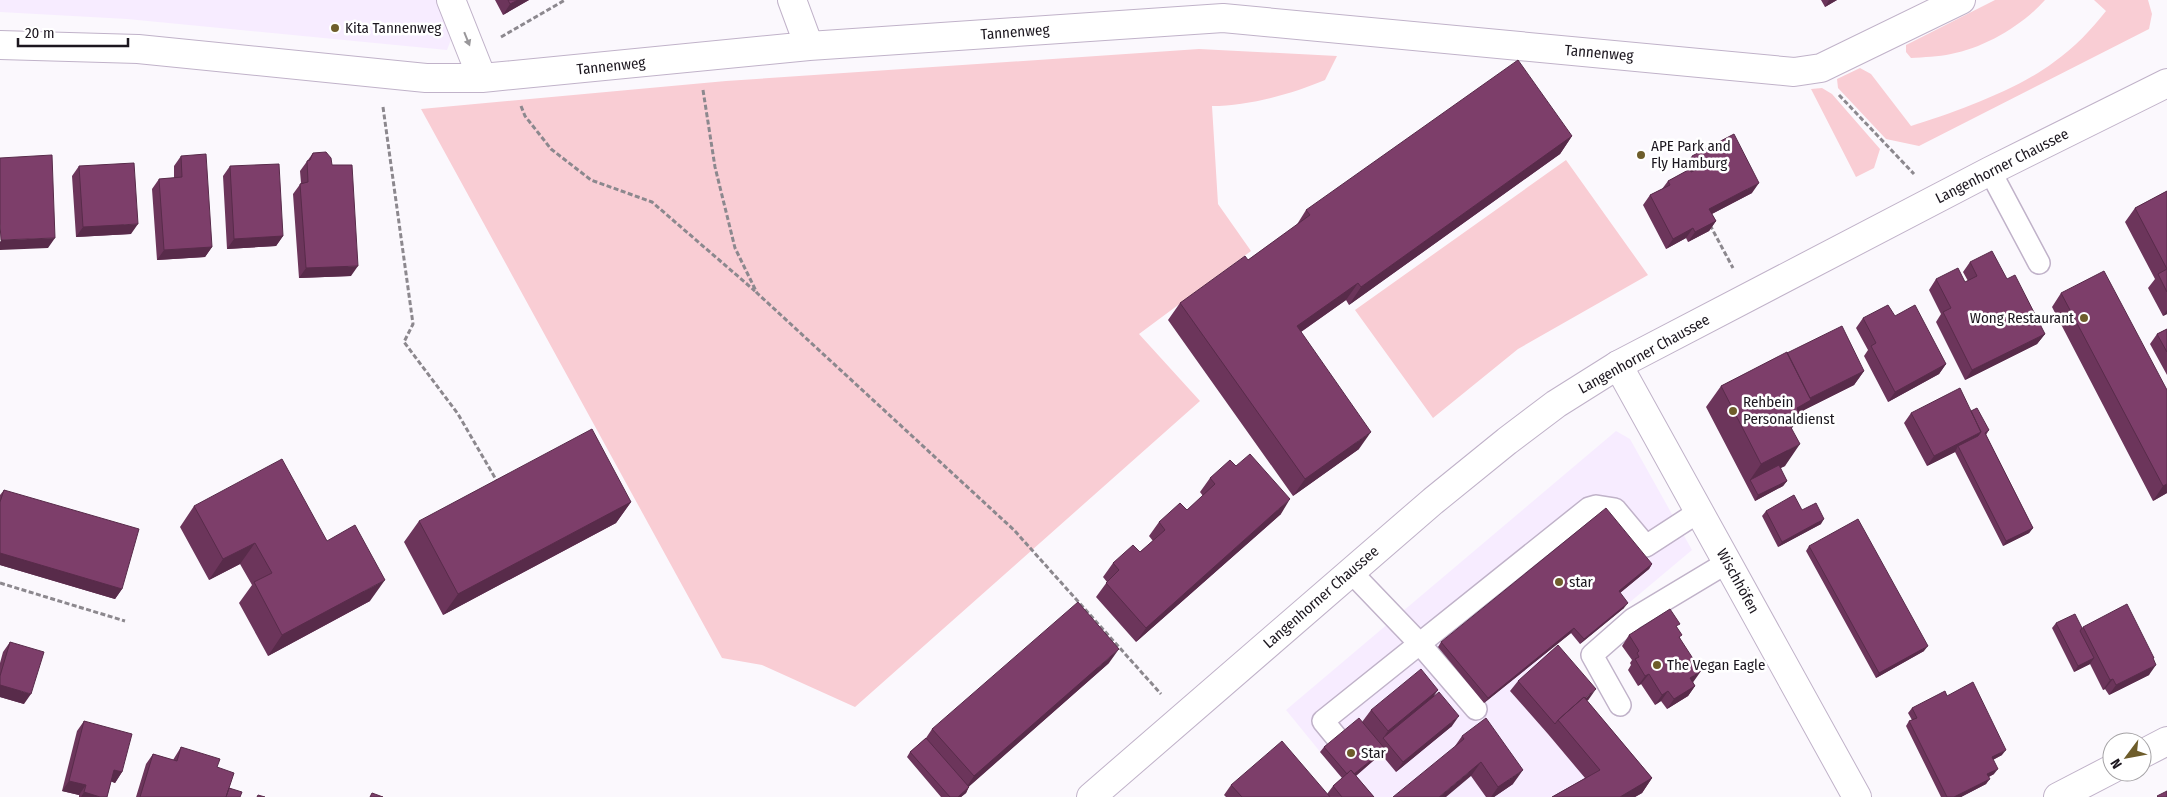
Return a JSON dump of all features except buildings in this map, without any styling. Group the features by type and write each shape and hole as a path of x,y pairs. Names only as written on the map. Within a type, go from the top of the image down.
{"street":[{"path":"451,0 472,53 495,77"},
{"path":"792,0 809,46"},
{"name":"Tannenweg","path":"0,45 138,49 426,78 495,77 1218,9 1794,72 1821,68 1961,0"},
{"name":"Langenhorner Chaussee","path":"1091,797 1351,572 1507,441 1556,404 1618,365 1990,171 2167,82"},
{"name":"Wischhöfen","path":"1618,365 1857,797"},
{"path":"2152,749 2167,741"},
{"path":"2058,797 2102,774"}],"lane":[{"path":"1990,171 2039,263"},
{"path":"1337,738 1323,722 1589,508 1596,506 1615,509 1646,546 1651,545 1700,511"},
{"path":"1620,705 1592,655 1633,619 1728,562"},
{"path":"1351,572 1420,644 1438,679 1476,709"}],"path":[{"path":"472,53 565,0"},
{"path":"698,57 715,167 735,248 757,293"},
{"path":"1821,68 1836,91 1938,199"},
{"path":"378,74 413,324 404,342 458,414 502,490"},
{"path":"495,77 551,149 591,180 652,202 757,293 1014,530 1182,717"},
{"path":"1706,217 1749,297"},
{"path":"0,583 125,621"}],"shaded area":[{"name":"Kita Tannenweg","path":"0,0 436,0 452,37 447,50 127,19 0,12"},
{"path":"1995,0 2045,0 2036,10 2014,27 1976,47 1931,57 1911,58 1906,52 1906,45"},
{"path":"2094,0 2148,0 2152,14 2149,29 1919,146 1886,139 1838,88 1837,79 1860,68 1871,74 1911,126 1947,114 2023,82 2061,57 2082,38 2106,11"},
{"path":"1199,49 1337,56 1325,80 1270,98 1240,104 1212,106 1218,204 1251,251 1139,334 1200,401 855,707 762,665 722,658 421,109 726,81"},
{"path":"1822,88 1832,94 1880,149 1874,168 1856,177 1811,89"},
{"path":"1566,160 1648,275 1518,349 1433,418 1355,310"},
{"path":"1616,431 1630,439 1692,550 1580,644 1570,633 1548,652 1589,699 1574,711 1635,797 1357,797 1286,710"}],"place":[{"name":"Kita Tannenweg","path":"335,28"},
{"name":"APE Park and Fly Hamburg","path":"1641,155"},
{"name":"Wong Restaurant","path":"2084,318"},
{"name":"Rehbein Personaldienst","path":"1733,411"},
{"name":"star","path":"1559,582"},
{"name":"The Vegan Eagle","path":"1657,665"},
{"name":"Star","path":"1351,753"}]}
